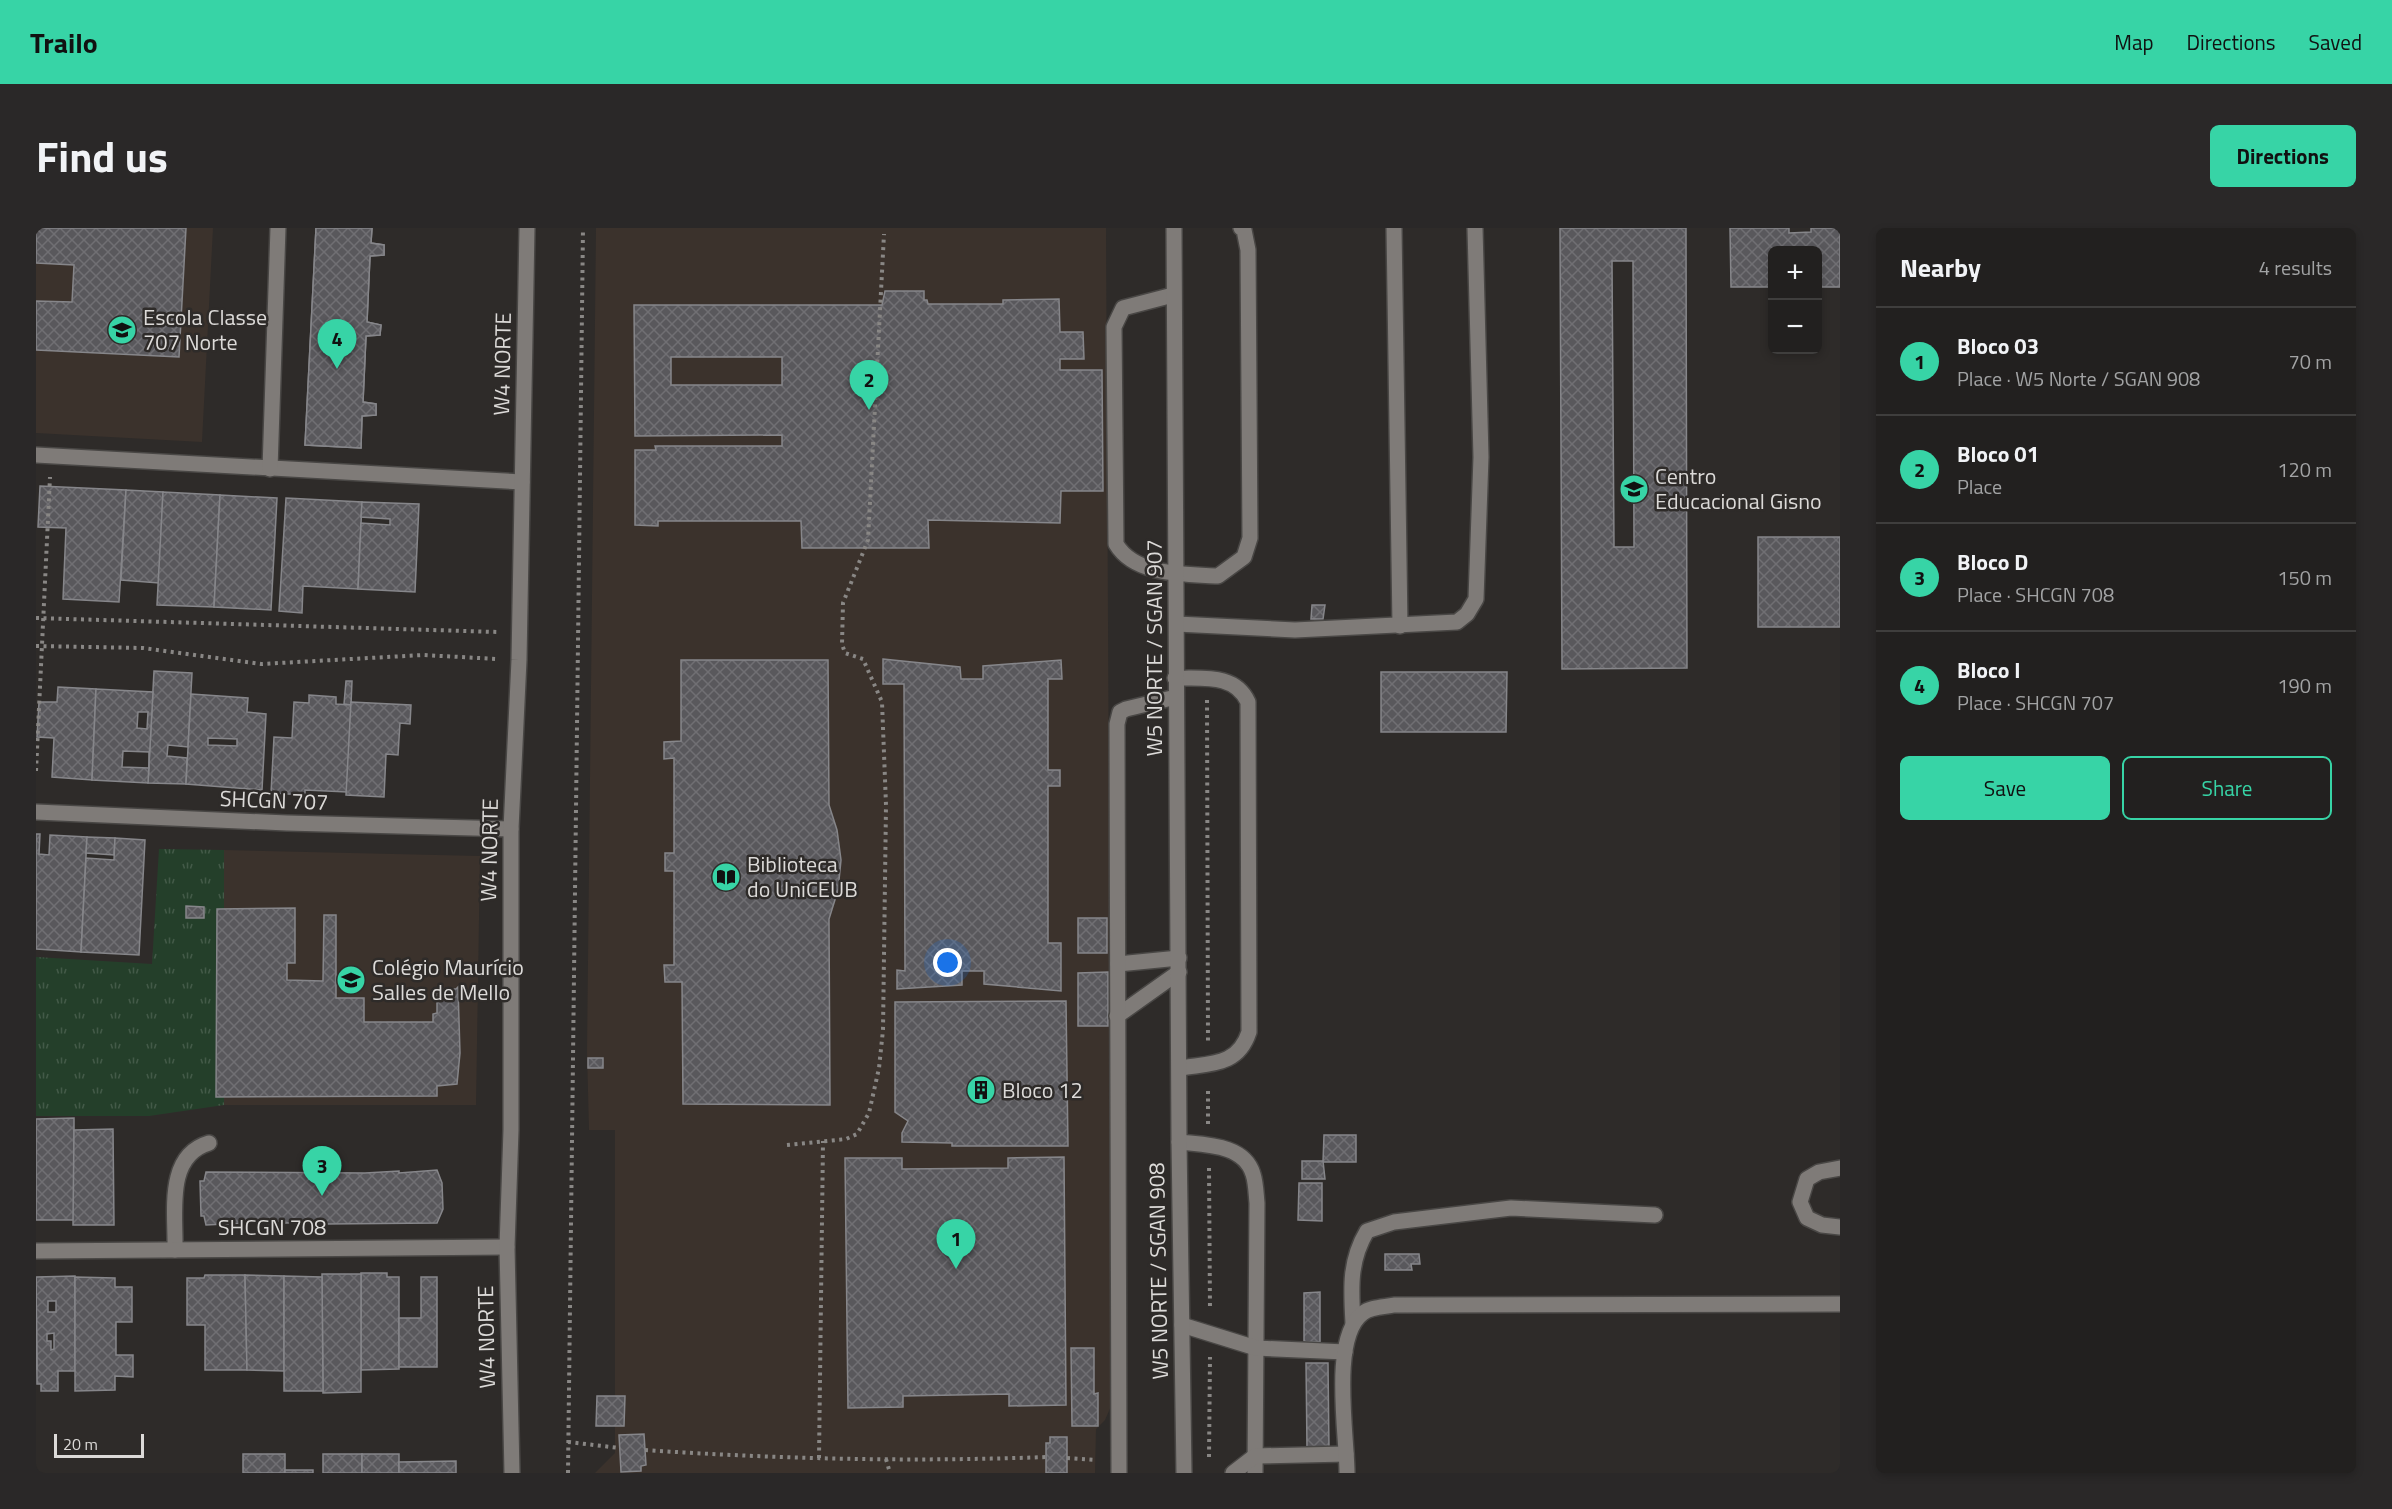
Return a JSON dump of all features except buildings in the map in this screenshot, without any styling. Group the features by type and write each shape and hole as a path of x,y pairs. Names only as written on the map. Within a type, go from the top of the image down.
{"main road":[{"path":"270,469 278,228"},
{"name":"W4 NORTE","path":"512,1473 507,1247 511,1130 511,829 520,633 527,228"},
{"name":"W5 NORTE / SGAN 907","path":"1174,228 1178,624 1175,678 1180,1068"},
{"path":"1173,295 1123,308 1114,327 1116,544 1122,554 1149,568 1176,573 1218,576 1244,557 1250,538 1248,250 1244,230 1241,228"},
{"path":"1394,228 1400,626"},
{"path":"1178,624 1295,630 1457,622 1467,614 1476,599 1481,458 1475,228"},
{"path":"44,455 522,482"},
{"path":"1175,678 1221,679 1236,686 1244,693 1248,702 1249,1032 1244,1047 1225,1061 1180,1068"},
{"path":"1119,1473 1118,718 1126,708 1176,697"},
{"name":"SHCGN 707","path":"36,812 287,823 511,829"},
{"path":"1118,964 1179,965"},
{"path":"1117,1017 1179,965"},
{"name":"W5 NORTE / SGAN 908","path":"1180,1068 1184,1473"},
{"path":"1179,1142 1224,1148 1244,1158 1253,1173 1257,1203 1256,1473"},
{"path":"175,1250 178,1171 189,1152 195,1147 209,1143"},
{"path":"1840,1168 1819,1172 1807,1179 1800,1202 1807,1218 1822,1225 1840,1227"},
{"path":"1353,1323 1351,1272 1358,1246 1367,1231 1394,1222 1511,1208 1655,1215"},
{"name":"SHCGN 708","path":"36,1251 507,1247"},
{"path":"1347,1473 1343,1390 1345,1352 1347,1335 1353,1323 1365,1311 1394,1305 1840,1304"},
{"path":"1182,1325 1256,1348 1345,1352"},
{"path":"1233,1473 1256,1456 1346,1454"}],"path":[{"path":"568,1473 583,228"},
{"path":"787,1145 846,1139 857,1134 863,1126 879,1068 883,1030 886,805 882,702 863,659 845,653 842,644 843,603 868,540 884,234"},
{"path":"36,771 39,646 44,618 44,455"},
{"path":"36,618 520,633"},
{"path":"39,646 142,648 261,664 423,655 519,660"},
{"path":"819,1458 823,1141"},
{"path":"568,1442 620,1448"},
{"path":"645,1450 757,1458 1046,1457"},
{"path":"1067,1458 1095,1460"},
{"path":"886,1459 890,1473"}],"shaded area":[{"name":"Escola Classe 707 Norte","path":"36,228 213,228 202,442 36,433"},
{"path":"596,228 1106,228 1112,1404 1105,1420 1096,1429 1095,1473 595,1473 615,1453 615,1130 589,1130 587,1052"},
{"name":"Colégio Maurício Salles de Mello","path":"224,850 480,856 476,1105 224,1105"}],"green space":[{"path":"159,849 224,850 224,1105 149,1116 36,1116 36,957 152,964"}],"place":[{"name":"Escola Classe 707 Norte","path":"122,330"},
{"name":"Bloco I","path":"337,369"},
{"name":"Bloco 01","path":"869,410"},
{"name":"Centro Educacional Gisno","path":"1634,489"},
{"name":"Biblioteca do UniCEUB","path":"726,877"},
{"name":"Colégio Maurício Salles de Mello","path":"351,980"},
{"name":"Bloco 12","path":"981,1090"},
{"name":"Bloco D","path":"322,1196"},
{"name":"Bloco 03","path":"956,1269"}]}
